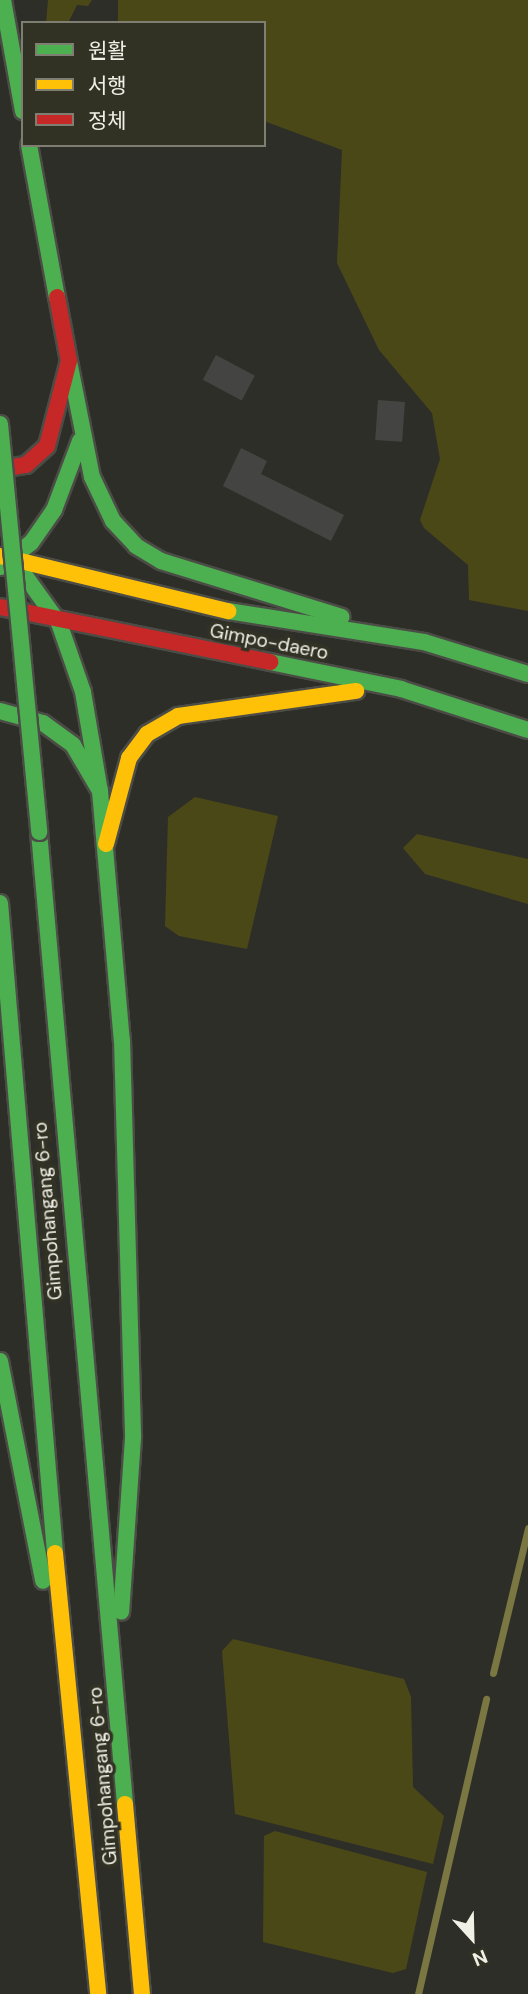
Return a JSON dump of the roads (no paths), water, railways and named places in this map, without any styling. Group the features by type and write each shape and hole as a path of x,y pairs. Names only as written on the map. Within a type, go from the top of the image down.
{"street":[{"path":"3,0 21,100"},
{"path":"29,147 69,361 80,441 113,521 146,553 424,642"},
{"path":"0,469 26,465 47,446 69,361"},
{"name":"Gimpohangang 6-ro","path":"0,424 142,1994"},
{"path":"80,441 54,510 4,561 39,587 59,623 83,692 106,844 122,1040 132,1438 132,1514 114,1667"},
{"name":"Gimpo-daero","path":"4,561 81,575 283,624 424,642 528,674"},
{"path":"0,600 81,575"},
{"name":"Gimpo-daero","path":"0,607 59,623 401,689 528,730"},
{"path":"106,844 129,758 147,734 178,716 272,699 401,689"},
{"path":"0,711 43,723 73,745 100,792"},
{"name":"Gimpohangang 6-ro","path":"0,903 64,1662 98,1994"},
{"path":"0,1361 25,1514 64,1662"}],"waterway":[{"path":"493,1673 528,1528"},
{"path":"418,1994 486,1699"}]}
